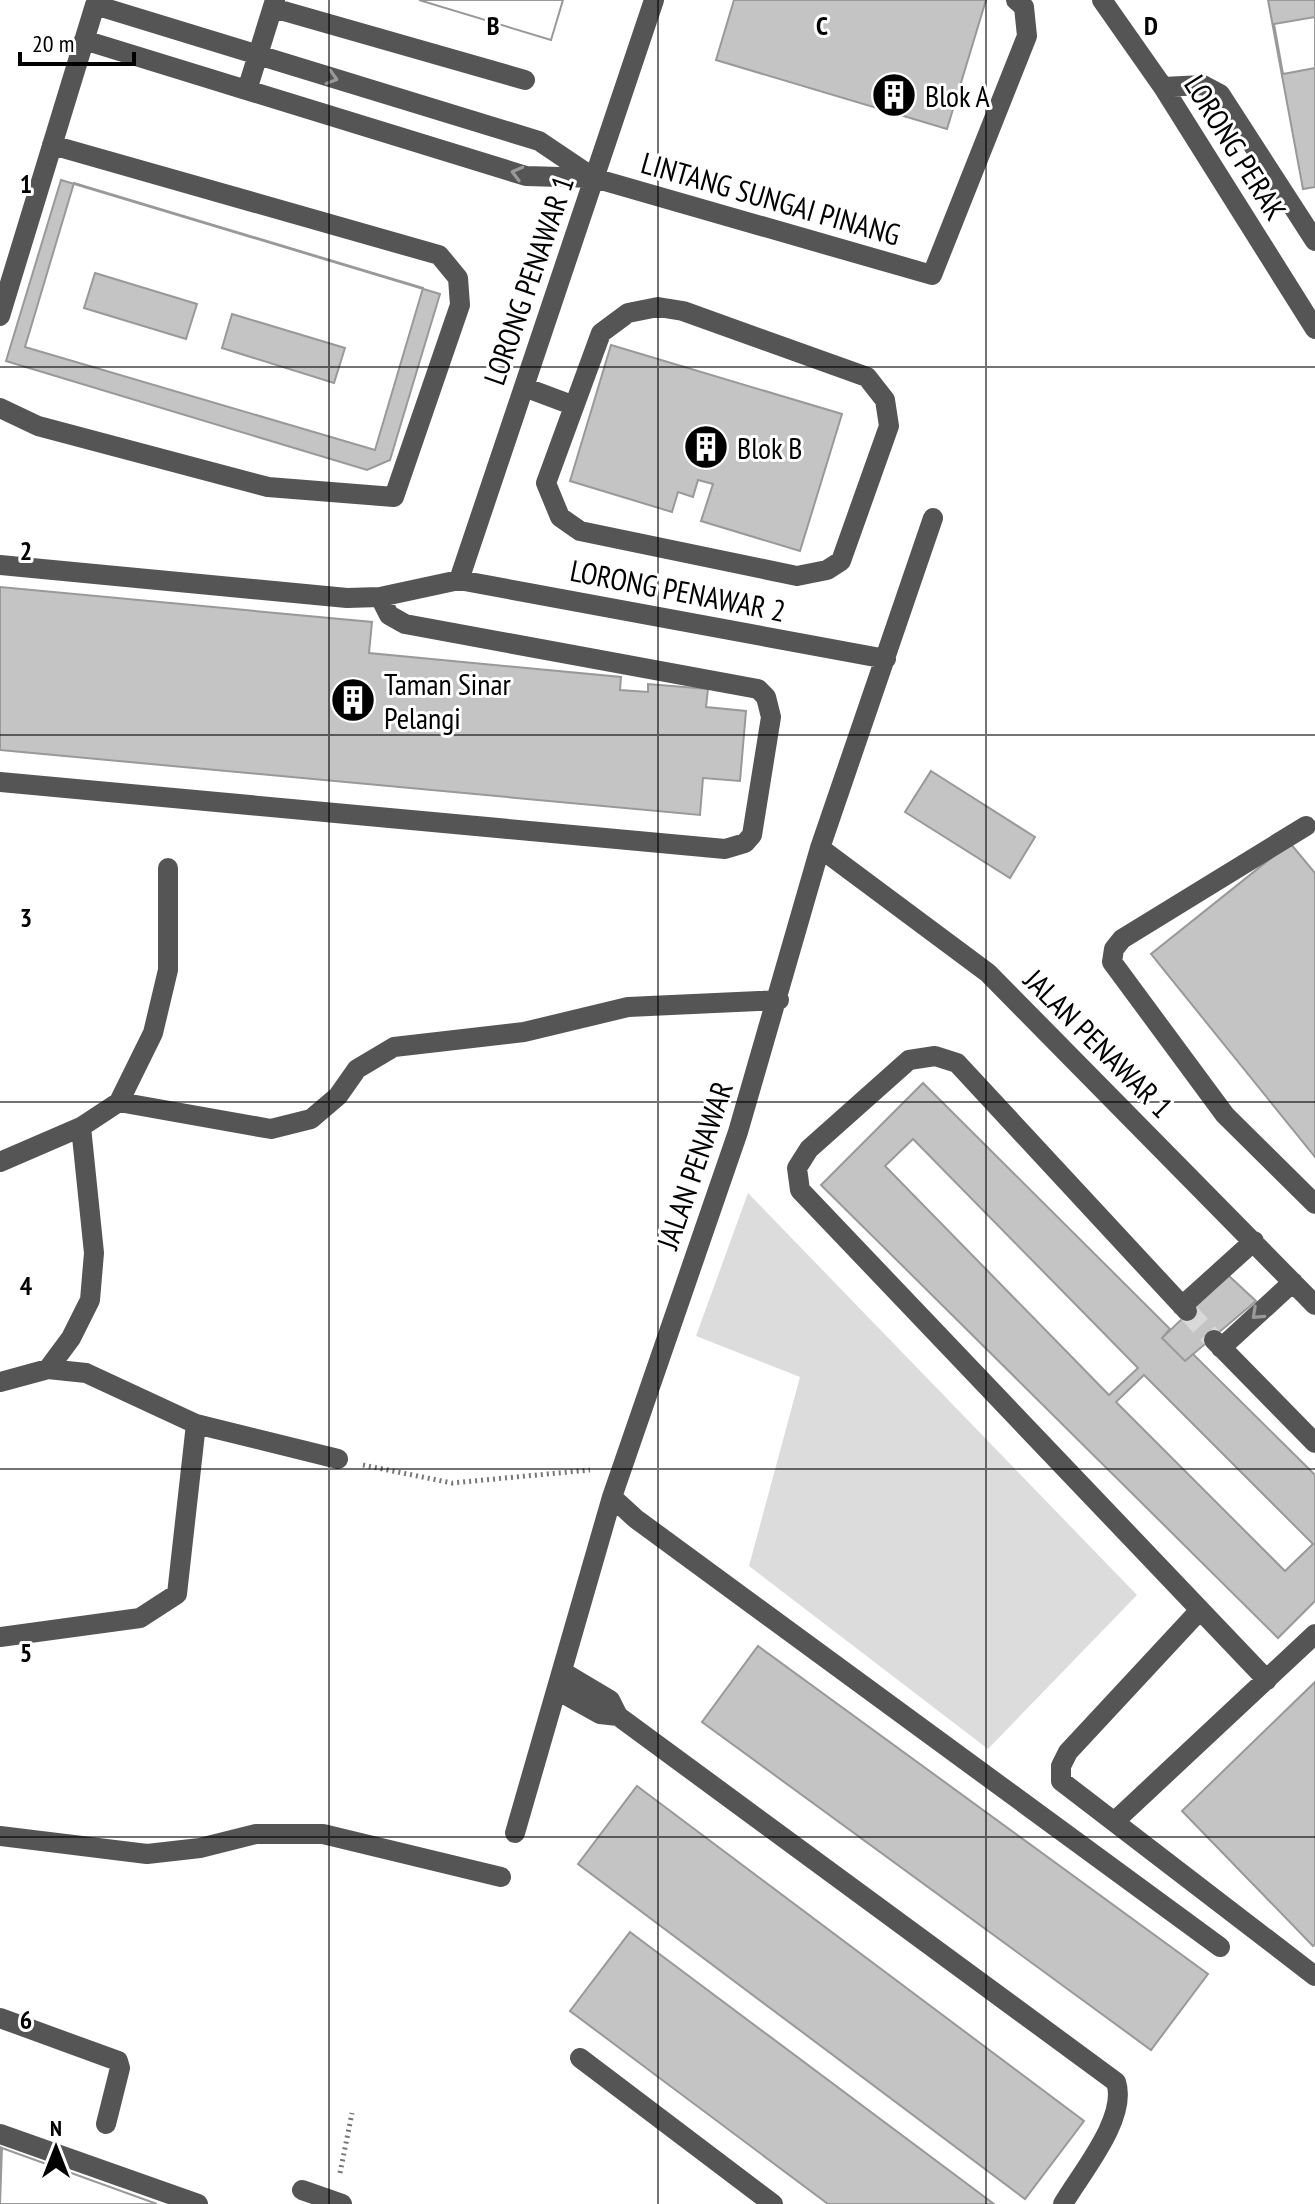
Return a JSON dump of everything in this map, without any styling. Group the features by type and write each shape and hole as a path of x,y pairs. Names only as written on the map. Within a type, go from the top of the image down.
{"street":[{"name":"LORONG PENAWAR 1","path":"459,580 654,0"},
{"name":"LINTANG SUNGAI PINANG","path":"594,178 539,141 95,5 84,40 526,176 594,178 932,275 1027,36 1024,7 1016,0"},
{"name":"LORONG PERAK","path":"1102,0 1163,87 1315,329"},
{"path":"247,90 274,4 525,80"},
{"path":"0,316 84,40"},
{"path":"1163,87 1203,85 1220,94 1315,241"},
{"path":"0,408 38,426 268,487 394,497 460,305 458,278 439,255 52,145"},
{"path":"658,307 683,311 867,377 885,400 889,426 841,561 827,570 797,576 580,531 560,517 546,483 572,405 601,333 628,313 658,307"},
{"path":"524,387 572,405"},
{"name":"JALAN PENAWAR","path":"515,1833 612,1497 738,1132 779,1000 820,848 933,518"},
{"path":"0,565 347,598 380,597 459,580"},
{"name":"LORONG PENAWAR 2","path":"459,580 886,659"},
{"path":"0,782 725,849 745,843 752,835 771,717 766,697 758,689 405,624 389,615 380,597"},
{"path":"1306,826 1122,939 1114,949 1112,962 1225,1115 1315,1204"},
{"name":"JALAN PENAWAR 1","path":"820,848 988,973 1306,1290"},
{"path":"0,1162 81,1127 119,1102 153,1033 168,970 168,868"},
{"path":"119,1102 271,1129 311,1119 338,1096 357,1069 394,1047 524,1032 628,1007 779,1000"},
{"path":"1254,1241 1184,1308 957,1063 935,1056 909,1060 809,1149 797,1168 800,1190 1267,1680"},
{"path":"48,1369 71,1338 90,1300 94,1253 81,1127"},
{"path":"1306,1290 1218,1344 1315,1443"},
{"path":"0,1382 48,1369 86,1373 196,1424 338,1459"},
{"path":"0,1637 140,1618 177,1594 196,1424"},
{"path":"612,1497 636,1519 1220,1947"},
{"path":"1200,1610 1068,1752 1061,1766 1061,1781 1315,1976"},
{"path":"1114,1822 1315,1634"},
{"path":"560,1681 600,1714 618,1716 1116,2082 1121,2097 1117,2114 1063,2204"},
{"path":"0,1836 147,1854 200,1848 256,1834 323,1834 501,1877"},
{"path":"0,2018 118,2061 120,2068 106,2124"},
{"path":"580,2058 773,2204"},
{"path":"0,2134 198,2204"},
{"path":"302,2190 342,2204"}],"path":[{"path":"338,1459 413,1478 452,1483 579,1470 621,1472"},
{"path":"340,2178 352,2113"}],"shaded area":[{"path":"748,1193 1137,1595 988,1749 749,1566 800,1377 696,1336"}],"building":[{"path":"419,0 563,0 551,40"},
{"path":"419,0 563,0 551,40"},
{"name":"Blok A","path":"734,0 986,0 947,129 716,60"},
{"path":"1268,0 1315,0 1315,187 1303,189"},
{"path":"1315,17 1315,68 1283,74 1274,24"},
{"path":"61,180 440,294 390,460 367,470 6,361"},
{"path":"74,183 423,288 375,450 25,347","holes":["95,273 197,304 186,339 84,308","232,314 345,348 334,383 222,348"]},
{"name":"Blok B","path":"611,345 842,414 800,551 701,521 713,484 698,480 693,497 678,492 672,512 570,481"},
{"name":"Taman Sinar Pelangi","path":"0,587 372,622 369,653 621,677 620,690 648,692 648,684 708,689 706,707 746,711 740,781 703,778 700,815 0,750"},
{"path":"931,771 1035,837 1010,878 905,812"},
{"path":"1290,843 1315,873 1315,1157 1151,954"},
{"path":"923,1083 1170,1329 1162,1338 1185,1361 1193,1354 1315,1475 1315,1601 1278,1638 821,1185","holes":["913,1139 1138,1368 1109,1395 885,1166","1144,1375 1313,1544 1285,1571 1116,1402"]},
{"path":"1228,1275 1256,1301 1185,1361 1162,1338"},
{"path":"758,1646 1208,1974 1151,2050 702,1722"},
{"path":"1315,1682 1315,1944 1313,1946 1182,1811"},
{"path":"637,1786 1084,2121 1025,2199 578,1864"},
{"path":"630,1932 994,2204 828,2204 570,2011"},
{"path":"2,2148 157,2204 0,2204"},
{"path":"2,2148 157,2204 0,2204"}],"tunnel":[{"path":"1187,1311 1214,1340"}],"place":[{"name":"Blok A","path":"894,95"},
{"name":"Blok B","path":"706,447"},
{"name":"Taman Sinar Pelangi","path":"353,700"}]}
